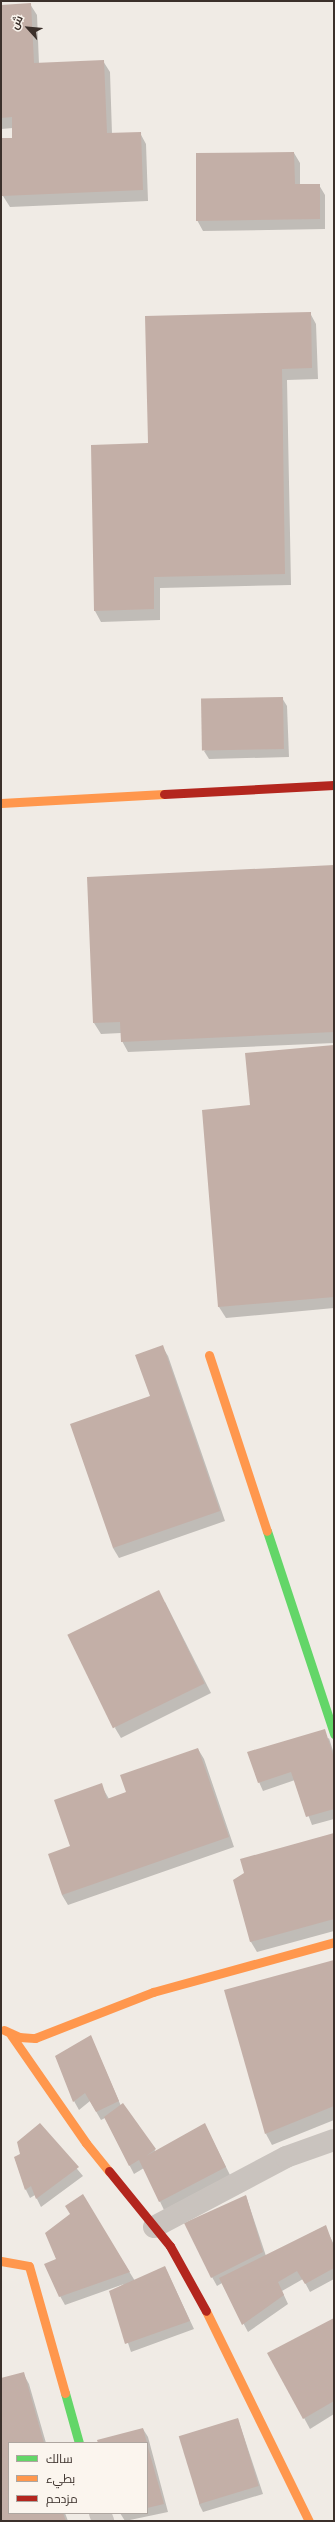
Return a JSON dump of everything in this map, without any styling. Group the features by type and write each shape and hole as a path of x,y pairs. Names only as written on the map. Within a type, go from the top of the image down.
{"street":[{"path":"1,803 334,785"},
{"path":"209,1355 334,1734"},
{"path":"11,2035 35,2038 153,1992 334,1942"},
{"path":"1,2027 11,2035 86,2142 170,2246 223,2341 309,2521"},
{"path":"154,2227 286,2157 334,2140"},
{"path":"1,2260 29,2266 79,2442"}],"building":[{"path":"31,3 34,63 104,60 107,133 141,132 143,190 2,196 1,138 12,138 12,117 1,118 1,5"},
{"path":"294,152 295,184 320,184 320,219 196,221 196,153"},
{"path":"311,312 312,368 282,369 285,574 154,577 154,609 94,611 91,445 148,443 145,316"},
{"path":"283,697 284,749 202,750 201,698"},
{"path":"334,865 334,1032 121,1042 120,1022 93,1023 87,877"},
{"path":"334,1045 334,1297 218,1307 202,1110 250,1105 245,1053"},
{"path":"163,1345 220,1511 113,1548 70,1424 150,1396 135,1355"},
{"path":"159,1590 205,1683 113,1728 67,1635"},
{"path":"325,1729 334,1758 334,1809 306,1817 291,1772 258,1783 247,1752"},
{"path":"198,1748 229,1837 62,1895 48,1854 70,1846 54,1800 102,1783 107,1799 126,1792 120,1775"},
{"path":"334,1833 334,1919 250,1942 233,1880 244,1873 240,1859"},
{"path":"334,1960 334,2106 265,2134 224,1990"},
{"path":"91,2035 119,2101 96,2112 85,2093 73,2102 55,2056"},
{"path":"123,2103 156,2149 146,2156 205,2123 226,2167 159,2202 139,2160 129,2166 104,2117"},
{"path":"40,2123 79,2167 36,2199 31,2186 25,2190 14,2157 20,2154 17,2142"},
{"path":"83,2194 130,2272 59,2297 44,2264 56,2259 45,2233 70,2214 65,2206"},
{"path":"246,2195 263,2252 211,2278 184,2223"},
{"path":"326,2225 334,2247 334,2268 305,2284 297,2271 278,2282 284,2295 242,2325 219,2278"},
{"path":"165,2266 190,2321 125,2344 109,2291"},
{"path":"334,2318 334,2401 303,2419 267,2353"},
{"path":"24,2372 44,2442 8,2442 8,2514 63,2514 66,2521 1,2521 1,2378"},
{"path":"238,2418 259,2486 199,2504 179,2436"},
{"path":"143,2428 147,2442 98,2442 97,2440"},
{"path":"148,2448 164,2504 148,2508"}],"traffic: fast":[{"path":"267,1531 334,1734"},
{"path":"65,2393 79,2442"}],"traffic: slow":[{"path":"1,803 164,794"},
{"path":"209,1355 267,1531"},
{"path":"4,2030 19,2037 35,2038 153,1992 334,1942"},
{"path":"11,2035 86,2143 109,2171"},
{"path":"1,2261 29,2266 65,2393"},
{"path":"206,2311 309,2521"}],"traffic: jam":[{"path":"164,794 334,785"},
{"path":"109,2171 170,2246 206,2311"}]}
